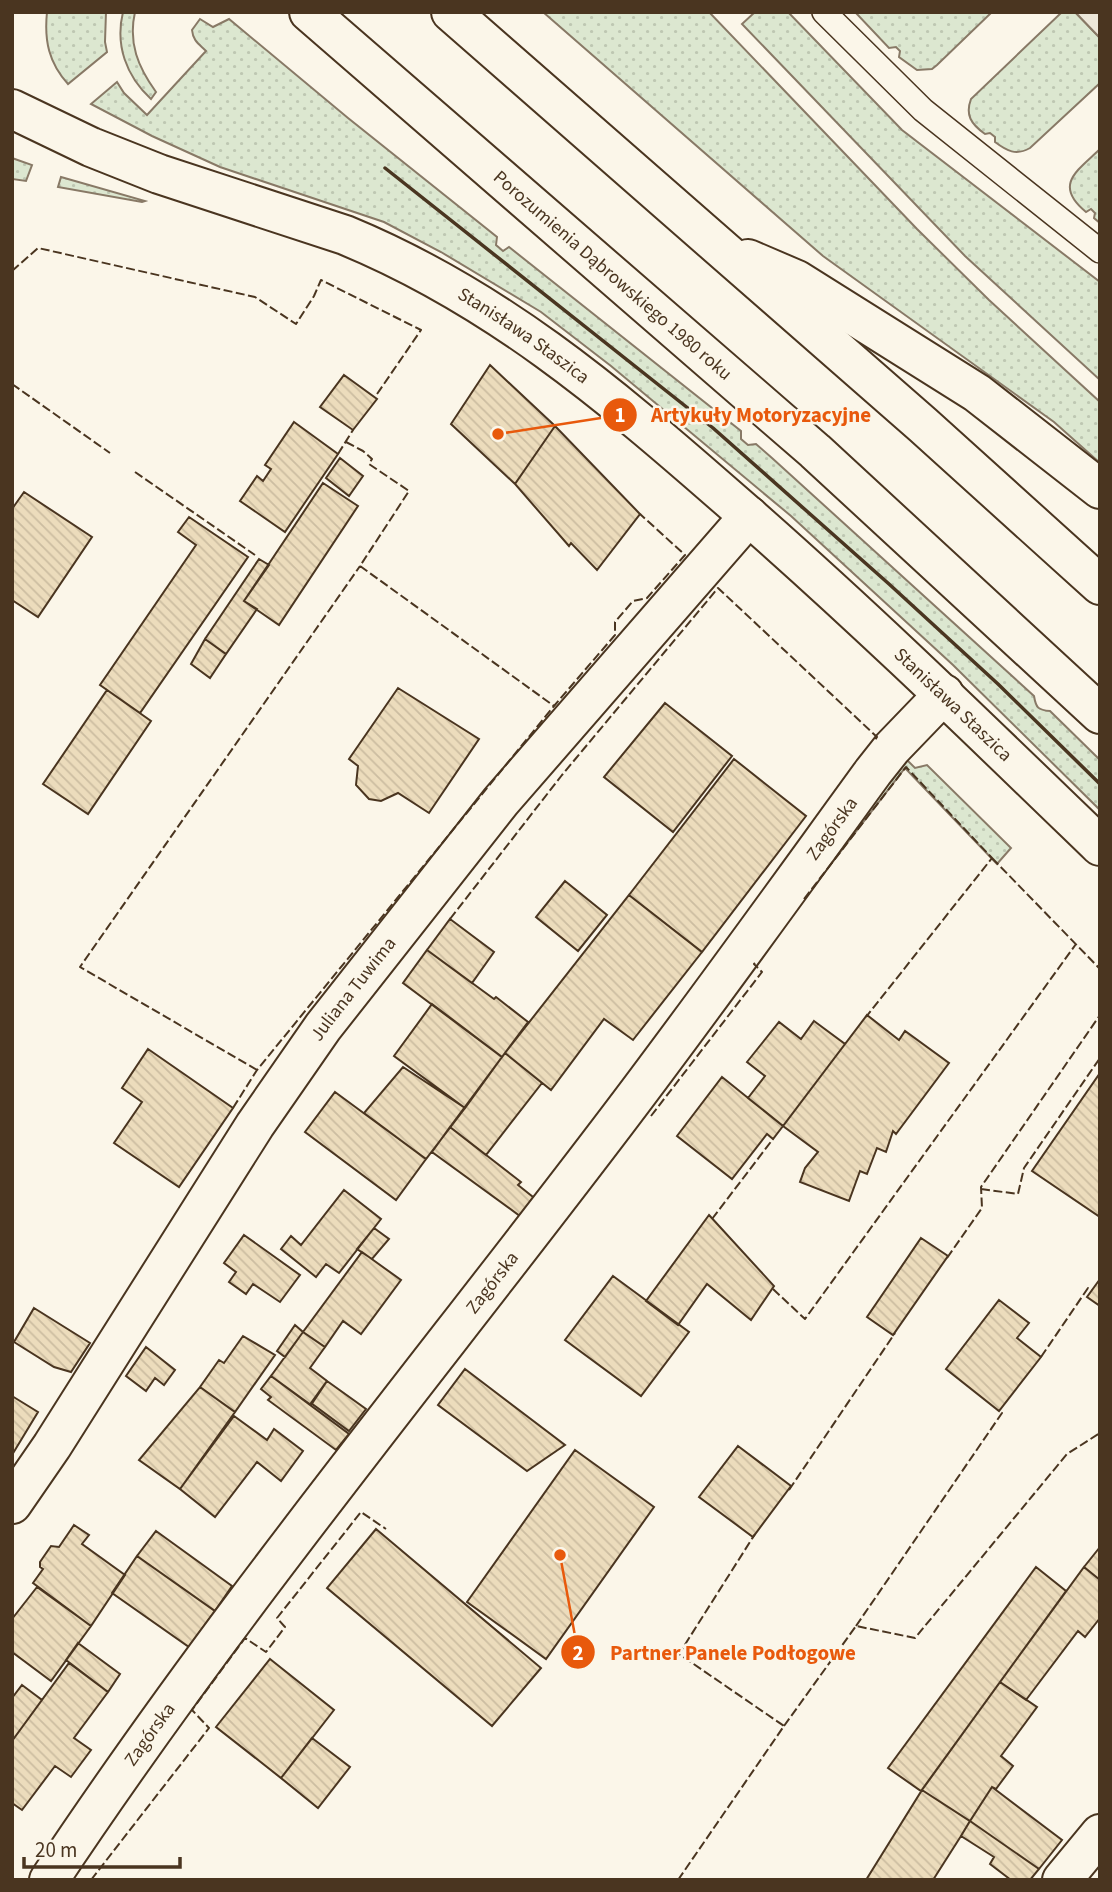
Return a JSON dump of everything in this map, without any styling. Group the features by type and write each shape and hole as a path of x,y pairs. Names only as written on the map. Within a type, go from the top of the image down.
{"street":[{"path":"451,12 923,425 1100,585"},
{"name":"Porozumienia Dąbrowskiego 1980 roku","path":"312,14 814,451 1100,714"},
{"name":"Stanisława Staszica","path":"12,109 91,147 189,185 345,235 413,266 542,344 607,394 749,516 944,694 1100,846"},
{"path":"711,242 797,280 913,352 977,393 1100,489"},
{"name":"Juliana Tuwima","path":"12,1504 60,1435 255,1125 323,1027 501,802 749,516"},
{"name":"Zagórska","path":"49,1880 223,1631 614,1126 873,772 892,748 944,694"},
{"path":"1062,1880 1100,1834"}],"lane":[{"path":"824,12 923,110 1100,251"}],"green space":[{"path":"47,12 106,12 107,52 68,84 56,68 49,51"},
{"path":"123,12 135,12 134,44 144,73 156,92 151,99 135,80 125,59 120,36"},
{"path":"543,12 709,12 917,229 989,300 1100,402 1100,463 1054,422 823,256"},
{"path":"755,12 788,12 902,130 1100,282 1100,380 965,256 742,24"},
{"path":"855,12 992,12 932,69 917,70 899,57 900,51 896,47 889,48"},
{"path":"1062,12 1075,12 1100,38 1100,83 1030,148 1020,152 1008,150 995,142 995,137 990,133 985,134 973,123 969,114 971,99"},
{"path":"200,19 213,27 229,19 497,237 496,245 503,251 509,247 741,431 741,439 748,445 756,444 772,458 1034,696 1038,708 1050,711 1100,760 1100,810 953,665 791,516 611,366 541,312 441,252 384,222 220,167 91,104 117,82 124,93 147,115 206,51 197,42 192,30"},
{"path":"1100,149 1100,223 1094,218 1095,213 1091,209 1086,212 1076,202 1070,186 1077,171"},
{"path":"12,158 32,165 26,181 12,179"},
{"path":"61,177 145,201 58,187"},
{"path":"904,757 915,768 927,765 1011,848 997,864 905,768 754,964"}],"shaded area":[{"path":"1075,12 1100,12 1100,38"}],"building":[{"path":"490,365 555,426 515,484 451,424"},
{"path":"344,375 377,399 353,430 320,407"},
{"path":"294,422 338,454 285,532 240,501 257,476 263,481 271,469 265,465"},
{"path":"555,426 640,514 597,570 571,543 569,546 515,484"},
{"path":"340,458 363,476 349,496 326,478"},
{"path":"323,483 358,506 279,625 244,601"},
{"path":"24,492 92,537 38,617 12,600 12,509"},
{"path":"189,517 248,557 140,713 100,685 196,545 178,532"},
{"path":"259,559 269,565 244,601 257,609 226,654 205,639"},
{"path":"205,639 226,654 210,678 191,664"},
{"path":"398,688 479,739 429,813 398,793 381,801 369,799 356,785 358,766 349,759"},
{"path":"107,690 151,721 88,814 43,784"},
{"path":"665,703 732,756 673,832 604,777"},
{"path":"734,759 806,816 702,952 629,895"},
{"path":"565,881 607,915 578,951 536,917"},
{"path":"629,895 702,952 633,1040 604,1019 551,1090 505,1053"},
{"path":"450,919 494,952 472,983 427,950"},
{"path":"427,950 528,1022 502,1057 403,983"},
{"path":"432,1004 502,1057 465,1108 394,1056"},
{"path":"867,1015 899,1040 905,1031 949,1063 896,1134 893,1131 886,1152 877,1148 867,1174 860,1171 849,1201 800,1182 805,1168 818,1152 783,1126"},
{"path":"814,1021 845,1044 783,1126 748,1098 765,1076 747,1062 779,1022 801,1039"},
{"path":"148,1049 233,1108 179,1187 114,1143 142,1102 122,1088"},
{"path":"505,1053 542,1083 486,1155 450,1127"},
{"path":"403,1067 465,1108 426,1159 364,1113"},
{"path":"1100,1073 1100,1217 1032,1171"},
{"path":"722,1077 783,1126 773,1139 767,1134 732,1179 677,1136"},
{"path":"335,1092 426,1159 396,1200 305,1132"},
{"path":"450,1127 521,1182 518,1185 538,1201 524,1219 432,1152"},
{"path":"344,1190 381,1219 339,1273 326,1264 316,1277 281,1249 291,1236 301,1245"},
{"path":"709,1215 774,1286 751,1320 707,1284 678,1325 646,1301"},
{"path":"374,1228 389,1239 372,1259 357,1249"},
{"path":"244,1235 300,1275 280,1302 253,1284 246,1294 229,1282 236,1272 224,1263"},
{"path":"921,1238 948,1256 893,1335 867,1317"},
{"path":"362,1252 401,1280 361,1334 343,1321 325,1347 303,1332"},
{"path":"613,1276 689,1332 641,1396 565,1340"},
{"path":"1100,1279 1100,1306 1087,1297"},
{"path":"999,1300 1029,1323 1017,1338 1041,1357 999,1411 946,1369"},
{"path":"34,1308 90,1343 71,1372 54,1367 14,1342"},
{"path":"295,1325 303,1332 285,1357 277,1351"},
{"path":"303,1332 325,1347 310,1368 327,1381 311,1405 271,1376"},
{"path":"243,1336 275,1355 235,1412 200,1387 219,1360 224,1363"},
{"path":"146,1347 175,1370 164,1385 155,1378 146,1391 126,1376"},
{"path":"465,1369 565,1445 527,1471 438,1405"},
{"path":"271,1376 349,1434 336,1450 268,1400 271,1397 261,1389"},
{"path":"327,1381 366,1409 349,1431 311,1403"},
{"path":"200,1387 235,1412 180,1489 139,1460"},
{"path":"12,1396 38,1412 12,1455"},
{"path":"234,1416 267,1440 274,1429 303,1451 281,1481 257,1462 215,1517 180,1489"},
{"path":"738,1446 791,1486 753,1537 699,1497"},
{"path":"575,1450 654,1507 546,1659 467,1602"},
{"path":"74,1525 89,1535 82,1544 125,1575 91,1626 33,1583 43,1569 40,1562 51,1546 59,1547"},
{"path":"376,1529 541,1668 492,1726 327,1588"},
{"path":"156,1531 232,1586 215,1611 137,1556"},
{"path":"1100,1547 1100,1580 1084,1567"},
{"path":"137,1556 215,1611 189,1647 112,1593"},
{"path":"1036,1567 1066,1591 921,1791 888,1768"},
{"path":"1084,1567 1100,1580 1100,1618 1085,1637 1078,1631 1026,1700 1000,1682"},
{"path":"37,1587 91,1626 51,1681 12,1652 12,1619"},
{"path":"78,1643 120,1674 108,1692 66,1660"},
{"path":"270,1659 334,1710 281,1778 216,1727"},
{"path":"69,1663 108,1692 74,1738 91,1750 71,1777 55,1766 22,1810 12,1803 12,1741"},
{"path":"1000,1682 1037,1707 1001,1756 1013,1766 996,1789 992,1787 970,1821 922,1790"},
{"path":"22,1685 42,1700 12,1741 12,1698"},
{"path":"312,1738 350,1767 318,1808 281,1778"},
{"path":"992,1787 1062,1840 1039,1869 970,1821"},
{"path":"922,1790 970,1821 961,1836 933,1880 866,1880"},
{"path":"970,1821 1039,1869 1030,1880 1011,1880 990,1864 994,1857 961,1836"}],"fence":[{"path":"12,271 38,248 255,297 296,324 321,280 421,330 375,397"},
{"path":"12,384 110,453"},
{"path":"338,454 353,430"},
{"path":"346,442 363,451 372,459 369,464 409,491 360,566 554,706"},
{"path":"135,472 255,555"},
{"path":"233,1108 257,1070 615,635 615,622 633,601 647,598 685,555 640,514"},
{"path":"257,1070 80,967 360,566"},
{"path":"450,919 562,775 718,588 877,737 875,740"},
{"path":"804,899 906,767 992,858 866,1017"},
{"path":"992,858 1100,969"},
{"path":"773,1289 805,1319 1076,944"},
{"path":"651,1116 762,972 755,963"},
{"path":"947,1258 982,1208 981,1187 1100,1015"},
{"path":"981,1189 1018,1194 1024,1168 1100,1058"},
{"path":"712,1219 773,1139"},
{"path":"1041,1357 1088,1288 1092,1290"},
{"path":"789,1490 895,1333"},
{"path":"856,1626 1002,1413 999,1411"},
{"path":"784,1726 856,1626 915,1638 1067,1454 1100,1433"},
{"path":"91,1880 209,1728 192,1710 245,1638 266,1652 285,1627 277,1618 361,1512 386,1529"},
{"path":"678,1880 784,1726 679,1654 755,1534"}],"wall":[{"path":"385,168 713,428 998,684 1100,784"}],"place":[{"name":"Artykuły Motoryzacyjne","path":"498,434"},
{"name":"Partner Panele Podłogowe","path":"560,1555"}]}
